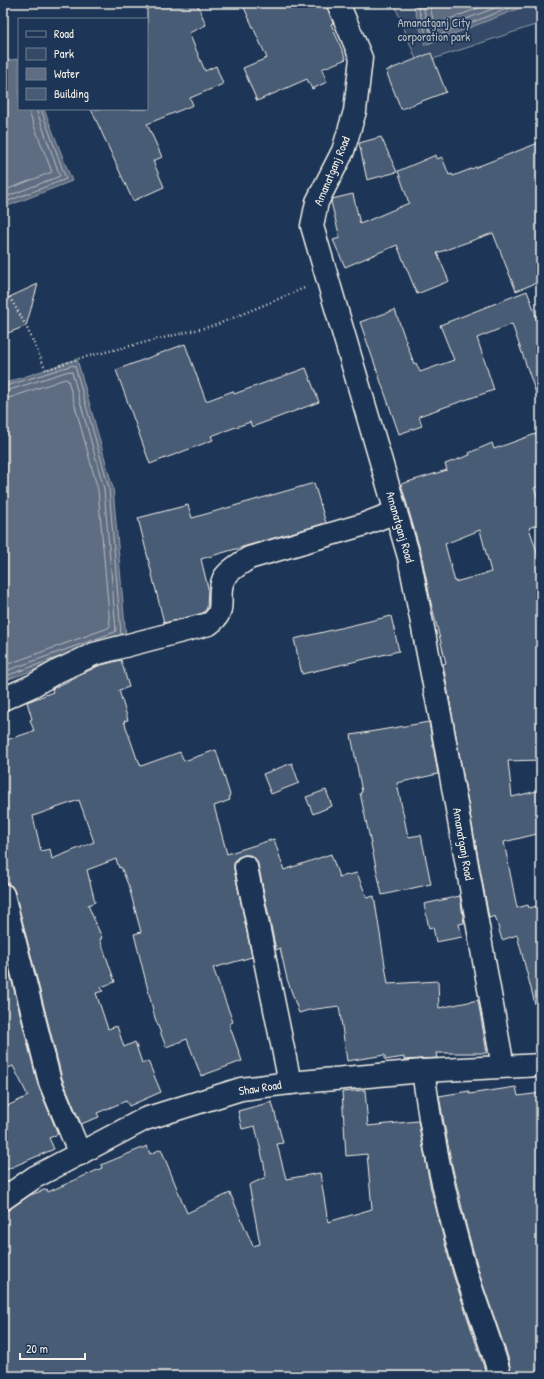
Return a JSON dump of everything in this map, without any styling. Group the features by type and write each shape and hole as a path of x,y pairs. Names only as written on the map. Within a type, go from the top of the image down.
{"main road":[{"name":"Amanatganj Road","path":"338,3 361,58 355,110 343,151 317,202 312,226 409,557 441,720 502,1067"},
{"path":"3,699 32,686 58,671 94,654 209,624 216,619 220,613 222,585 225,577 239,564 249,558 362,525 396,512"},
{"path":"246,867 290,1083"},
{"path":"3,895 50,1082 80,1154"},
{"name":"Shaw Road","path":"3,1199 35,1177 145,1119 241,1089 423,1071 541,1065"},
{"path":"423,1071 441,1175 461,1256 493,1349 500,1376"}],"path":[{"path":"6,290 26,326 46,370 77,359 216,325 328,279"}],"green space":[{"name":"Amanatganj City corporation park","path":"394,3 541,3 541,23 418,64"}],"water":[{"path":"413,3 527,3 528,5 425,45"},
{"path":"18,59 18,110 44,110 72,181 3,208 3,61"},
{"path":"77,359 113,488 126,638 3,681 3,384"}],"building":[{"path":"147,3 197,3 206,25 189,33 205,71 216,66 223,84 190,98 193,105 147,124 162,157 153,161 164,187 133,201 91,110 148,110"},
{"path":"242,3 326,3 333,23 331,24 346,59 322,69 327,82 312,89 307,79 257,101 243,68 267,58"},
{"path":"431,53 446,92 401,109 386,71"},
{"path":"381,137 397,172 367,180 359,143"},
{"path":"541,142 541,281 516,291 493,233 437,253 449,281 417,294 397,245 345,267 333,240 340,238 331,202 332,199 353,194 360,224 409,203 398,171 436,155 437,159 442,157 449,175 452,174 453,176"},
{"path":"38,284 26,326 3,335 3,300"},
{"path":"527,291 541,331 541,398 538,399 512,324 477,338 494,390 419,416 422,426 399,434 360,322 395,310 414,364 416,363 420,372 454,360 440,325"},
{"path":"185,344 206,401 233,391 234,394 306,368 319,402 252,427 250,422 211,436 213,440 150,464 116,370"},
{"path":"541,432 541,485 534,488 541,506 541,523 529,528 541,564 541,760 508,761 512,797 541,790 541,833 504,842 517,908 528,905 529,908 541,905 541,1003 535,1004 517,935 502,940 495,916 489,918 443,664 446,663 431,603 421,553 401,484 447,470 445,464 470,455 469,453 492,443 494,449","holes":["480,530 491,572 455,582 445,544"]},
{"path":"314,483 326,523 201,559 208,588 207,608 203,613 164,623 138,518 188,505 192,518"},
{"path":"391,616 399,651 302,674 294,639"},
{"path":"121,660 129,687 119,690 128,720 124,721 137,759 141,766 180,752 184,761 216,750 230,795 230,800 214,806 227,854 274,839 284,870 331,854 339,877 357,873 367,898 374,896 388,984 438,981 439,1008 478,1000 487,1053 436,1053 437,1058 404,1060 404,1057 385,1060 385,1055 347,1061 339,1006 309,1010 299,1013 287,979 280,948 276,950 258,864 255,858 250,855 244,855 237,858 234,863 234,869 252,957 213,968 233,1022 229,1024 242,1061 201,1076 187,1039 166,1047 155,1018 134,934 141,932 129,887 116,859 87,870 95,902 88,905 102,938 100,939 115,982 101,987 103,991 96,993 108,1029 117,1026 124,1047 135,1042 142,1063 148,1061 161,1092 129,1106 126,1101 97,1113 99,1117 81,1124 62,1078 15,892 12,886 7,883 3,883 3,741 34,731 30,720 32,719 27,702 53,692 52,689 98,666","holes":["79,800 94,842 52,859 50,849 41,851 33,816"]},
{"path":"429,722 438,774 397,783 408,837 421,835 431,884 382,895 360,793 362,792 351,735"},
{"path":"292,763 299,783 271,794 263,774"},
{"path":"326,790 332,806 313,814 306,797"},
{"path":"460,896 464,923 459,924 462,937 436,942 433,927 429,928 424,904"},
{"path":"3,946 38,1085 58,1134 49,1138 54,1149 3,1171 3,1108 28,1096 13,1066 3,1070"},
{"path":"516,1087 518,1096 541,1093 541,1376 512,1376 508,1357 482,1282 467,1229 451,1161 439,1096 469,1091 469,1094"},
{"path":"365,1090 368,1126 418,1121 431,1189 453,1274 487,1376 3,1376 3,1211 10,1209 30,1195 47,1189 48,1192 102,1168 101,1165 147,1146 150,1154 161,1149 187,1213 230,1193 253,1246 260,1244 249,1185 266,1177 264,1164 255,1126 242,1129 238,1111 272,1102 283,1143 277,1144 286,1179 320,1173 328,1222 372,1209 367,1154 346,1156 342,1092"}]}
